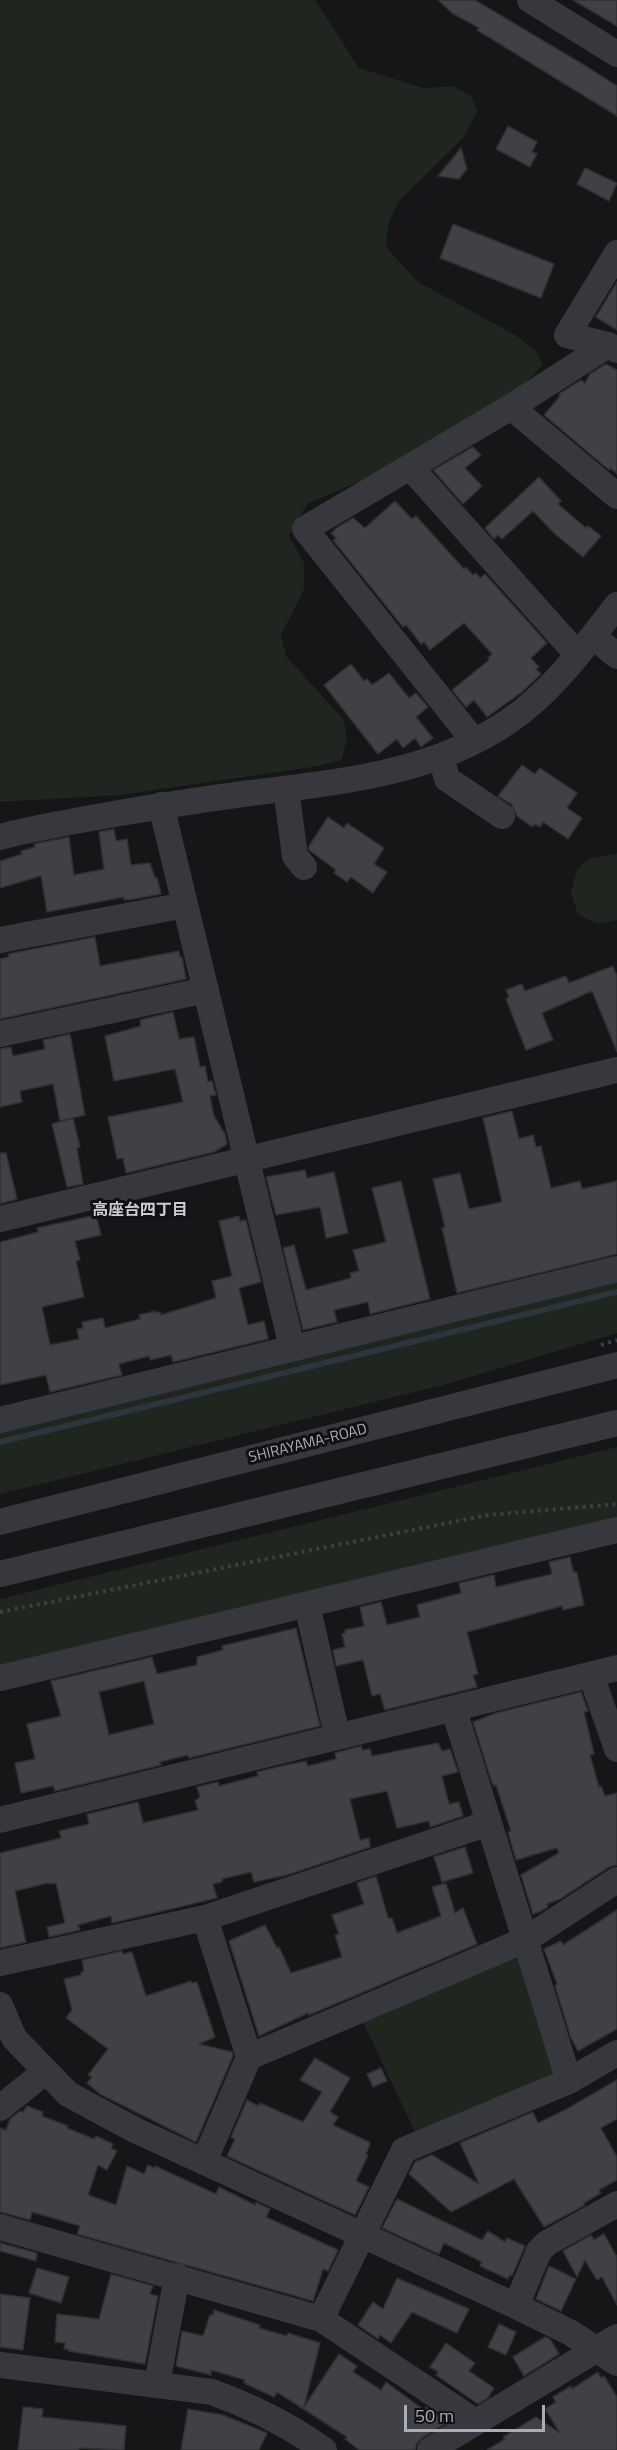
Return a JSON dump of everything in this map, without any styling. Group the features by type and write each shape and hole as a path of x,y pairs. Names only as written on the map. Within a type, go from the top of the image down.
{"street":[{"path":"530,0 617,54"},
{"path":"613,348 567,335 617,253"},
{"path":"474,741 305,529 613,348"},
{"path":"511,407 617,496"},
{"path":"411,468 585,645 617,656"},
{"path":"0,837 161,805 357,780 429,762 474,741 517,715 538,696 585,645 617,604"},
{"path":"441,756 447,779 502,816"},
{"path":"285,789 296,856 304,867"},
{"path":"161,805 292,1347"},
{"path":"0,940 185,905"},
{"path":"0,1034 206,990"},
{"path":"0,1220 617,1070"},
{"path":"0,1420 617,1269"},
{"name":"SHIRAYAMA-ROAD","path":"0,1522 617,1365"},
{"path":"0,1574 617,1423"},
{"path":"0,1678 617,1530"},
{"path":"308,1605 338,1735"},
{"path":"0,1820 617,1668"},
{"path":"591,1675 617,1749"},
{"path":"454,1710 569,2081"},
{"path":"0,1963 205,1918 489,1823"},
{"path":"249,2057 525,1940 617,1880"},
{"path":"204,2162 249,2057 205,1918"},
{"path":"0,2005 14,2038 68,2094 135,2130 610,2349"},
{"path":"321,2319 404,2150 569,2081 617,2053"},
{"path":"0,2108 46,2071"},
{"path":"516,2306 539,2251 547,2242 617,2204"},
{"path":"0,2227 321,2319 476,2422"},
{"path":"157,2384 177,2276"},
{"path":"430,2450 476,2422 610,2349"},
{"path":"0,2365 212,2392 245,2404 292,2427 324,2450"}],"path":[{"path":"0,1612 488,1515 617,1504"}],"shaded area":[{"path":"0,0 315,0 359,68 423,88 453,86 472,97 477,112 463,138 398,202 388,225 386,247 418,282 517,336 536,351 543,365 520,388 368,478 308,503 289,536 304,563 304,590 281,635 286,656 343,719 347,737 342,759 319,766 120,795 0,802"},
{"path":"617,853 617,920 597,924 578,914 571,893 577,869 589,859"},
{"path":"617,1276 617,1333 447,1384 0,1494 0,1428"},
{"path":"617,1447 617,1519 0,1671 0,1599"},
{"path":"514,1954 522,1959 556,2069 553,2077 417,2136 362,2020"}],"building":[{"path":"438,0 475,0 617,86 617,116 477,30 479,28 452,13"},
{"path":"573,0 617,0 617,26"},
{"path":"508,126 537,142 532,152 537,154 530,167 496,149"},
{"path":"461,148 467,169 459,179 438,176"},
{"path":"585,168 617,183 609,201 577,184"},
{"path":"453,224 554,264 541,298 440,258"},
{"path":"617,282 617,330 596,317"},
{"path":"606,364 617,370 617,474 610,468 609,470 544,415 560,396 559,394 581,380 585,383 590,374"},
{"path":"473,447 481,455 465,468 482,486 463,504 433,470"},
{"path":"539,477 561,501 558,504 586,528 588,526 601,536 583,557 555,534 533,511 502,539 498,535 494,539 485,528"},
{"path":"395,501 412,519 416,516 464,569 466,567 473,575 476,573 480,578 485,574 547,643 531,658 539,667 536,669 541,674 522,692 487,717 474,700 466,707 452,690 489,660 492,654 464,623 430,650 424,642 421,644 406,625 403,627 333,540 336,538 331,533 338,527 353,518 365,528"},
{"path":"351,664 364,681 367,679 372,685 389,673 409,698 416,693 428,707 416,717 433,738 421,747 415,738 403,748 397,739 378,754 324,685"},
{"path":"522,765 535,774 540,768 577,793 567,808 582,818 568,839 543,822 540,827 534,824 532,827 517,816 511,804 498,796"},
{"path":"328,817 344,828 347,823 384,848 374,864 387,872 373,893 351,877 347,882 334,873 336,870 309,850 309,846"},
{"path":"114,829 116,841 127,839 131,865 150,863 155,878 157,877 161,894 124,900 124,897 47,912 41,876 0,888 0,861 22,854 21,851 35,847 34,844 69,837 74,875 104,869 99,832"},
{"path":"95,937 100,966 179,951 186,979 0,1019 0,959 9,957 8,954"},
{"path":"613,966 617,976 617,1052 592,991 542,1013 553,1040 526,1050 506,999 509,997 506,990 522,984 525,991 566,976 569,983"},
{"path":"173,1012 179,1039 194,1037 200,1067 205,1066 208,1082 212,1081 216,1095 210,1096 214,1116 225,1134 227,1144 214,1152 126,1173 123,1158 117,1159 108,1117 183,1102 175,1069 114,1081 105,1036 141,1026 140,1020"},
{"path":"70,1034 85,1115 60,1121 53,1084 20,1091 22,1102 0,1107 0,1049 11,1047 13,1056 45,1049 43,1040"},
{"path":"512,1111 519,1139 533,1135 536,1147 541,1146 551,1188 580,1181 582,1189 617,1181 617,1254 457,1293 442,1228 445,1227 433,1179 460,1173 469,1209 502,1202 483,1118"},
{"path":"73,1118 80,1147 77,1148 83,1184 67,1187 52,1124"},
{"path":"0,1153 6,1153 17,1199 0,1204"},
{"path":"305,1170 307,1178 334,1172 348,1233 326,1238 320,1207 276,1215 266,1177"},
{"path":"401,1181 430,1299 370,1314 368,1302 334,1310 337,1322 303,1330 283,1248 294,1245 306,1290 351,1278 350,1273 359,1271 353,1250 386,1242 372,1188"},
{"path":"96,1215 101,1235 75,1241 80,1260 76,1261 84,1297 42,1307 50,1345 79,1339 77,1329 83,1328 82,1322 103,1318 105,1328 140,1319 139,1315 155,1311 155,1313 160,1312 161,1315 216,1298 212,1281 232,1276 219,1221 239,1216 240,1221 246,1220 261,1282 239,1288 248,1325 264,1321 268,1339 173,1362 171,1355 150,1360 149,1356 119,1364 122,1375 50,1392 46,1375 0,1385 0,1242 38,1232 37,1228"},
{"path":"570,1557 573,1571 577,1573 584,1605 563,1610 562,1606 467,1632 478,1674 473,1675 477,1687 385,1710 380,1694 372,1696 363,1660 336,1666 333,1650 345,1647 342,1634 345,1630 364,1626 360,1607 381,1602 387,1625 420,1617 417,1605 461,1593 459,1583 494,1575 496,1587 552,1574 549,1562"},
{"path":"296,1628 320,1726 189,1758 188,1755 160,1762 161,1765 55,1791 53,1786 21,1793 15,1763 35,1759 27,1724 61,1716 51,1681 152,1657 157,1674 197,1665 197,1657 223,1650 222,1646","holes":["144,1681 154,1724 109,1735 99,1692"]},
{"path":"581,1692 588,1711 584,1712 594,1754 590,1755 599,1787 601,1786 605,1796 617,1793 617,1865 609,1867 560,1899 547,1904 548,1907 533,1914 521,1875 559,1853 557,1848 516,1860 508,1832 511,1831 496,1785 494,1786 491,1780 473,1722 496,1713"},
{"path":"438,1743 442,1751 450,1749 458,1772 442,1776 449,1804 459,1802 463,1816 430,1827 429,1821 397,1828 387,1791 350,1799 360,1840 369,1838 370,1847 287,1875 254,1882 251,1872 222,1879 222,1882 213,1884 217,1898 112,1923 111,1916 78,1925 80,1930 49,1937 47,1927 65,1923 56,1883 15,1891 26,1942 0,1948 0,1853 61,1838 59,1831 89,1824 87,1814 138,1802 143,1823 198,1810 195,1801 200,1797 197,1787 218,1782 219,1786 258,1776 257,1772 286,1765 306,1761 308,1766 336,1759 335,1753 361,1746 362,1750 370,1749 372,1756"},
{"path":"465,1847 473,1873 442,1882 434,1857"},
{"path":"376,1876 388,1918 392,1918 397,1933 441,1916 432,1887 446,1883 455,1913 463,1908 477,1944 309,2015 308,2013 259,2036 229,1941 265,1925 277,1948 279,1947 291,1973 342,1957 335,1935 339,1934 332,1915 364,1904 357,1883"},
{"path":"617,1910 617,2029 578,2051 571,2038 555,1986 557,1984 544,1949 561,1941 563,1945"},
{"path":"122,1951 123,1954 132,1952 146,1996 191,1981 192,1983 197,1982 215,2037 199,2044 232,2052 233,2056 196,2142 100,2094 87,2083 92,2077 88,2075 108,2049 66,2018 72,2010 64,1979 81,1975 84,1971 82,1960"},
{"path":"315,2058 350,2078 330,2112 338,2117 333,2125 370,2144 366,2154 368,2155 356,2181 369,2187 355,2215 227,2156 235,2139 231,2137 247,2100 258,2106 260,2103 303,2122 322,2092 300,2080"},
{"path":"381,2068 387,2081 373,2087 367,2074"},
{"path":"617,2080 617,2119 601,2128 617,2157 617,2180 599,2190 601,2193 584,2203 585,2205 544,2227 514,2179 451,2212 409,2174 415,2162 432,2155 479,2184 460,2143 533,2112 538,2123"},
{"path":"27,2106 43,2112 42,2116 68,2126 67,2128 94,2139 96,2136 113,2144 111,2148 117,2151 107,2170 98,2165 88,2195 116,2205 127,2166 144,2174 148,2165 154,2168 155,2166 216,2194 219,2187 255,2205 256,2202 270,2209 266,2217 338,2250 328,2271 323,2269 313,2301 77,2234 80,2226 32,2212 30,2220 0,2212 0,2128 6,2130 10,2119 20,2111 23,2112"},
{"path":"397,2199 482,2240 488,2231 505,2242 507,2238 525,2246 512,2276 510,2275 508,2279 480,2266 482,2262 444,2243 439,2254 382,2228"},
{"path":"604,2234 617,2257 617,2305 602,2277 597,2280 585,2260 577,2277 563,2251 591,2235 594,2240"},
{"path":"0,2243 37,2253 36,2261 0,2251"},
{"path":"549,2266 576,2279 561,2311 536,2299"},
{"path":"37,2268 69,2277 61,2303 29,2293"},
{"path":"111,2274 153,2286 150,2294 158,2296 145,2364 68,2351 64,2349 65,2343 55,2342 57,2314 99,2319"},
{"path":"397,2278 469,2309 457,2333 412,2312 391,2343 380,2335 378,2339 358,2325 373,2302 383,2309"},
{"path":"0,2294 30,2298 23,2350 0,2347"},
{"path":"214,2310 260,2325 259,2328 287,2336 288,2333 320,2343 304,2407 339,2354 357,2366 353,2372 381,2390 386,2382 424,2410 426,2407 448,2422 422,2438 415,2450 359,2450 345,2439 347,2437 277,2392 274,2397 244,2383 245,2380 211,2370 211,2375 176,2366 182,2331 203,2336"},
{"path":"499,2324 516,2332 506,2355 488,2347"},
{"path":"545,2337 550,2339 559,2354 524,2376 513,2357"},
{"path":"446,2343 475,2363 469,2371 494,2388 488,2398 478,2404 436,2375 438,2372 430,2367"},
{"path":"598,2372 601,2378 604,2376 617,2397 617,2450 487,2450 505,2439 503,2437 536,2417 560,2433 545,2409 556,2402 553,2397 571,2386 572,2389"},
{"path":"23,2407 43,2409 42,2417 126,2426 124,2450 79,2448 79,2450 18,2450"},
{"path":"188,2409 223,2415 267,2433 259,2450 181,2450"}],"waterway":[{"path":"0,1442 617,1292"}],"district":[{"name":"高座台四丁目","path":"140,1211"}]}
